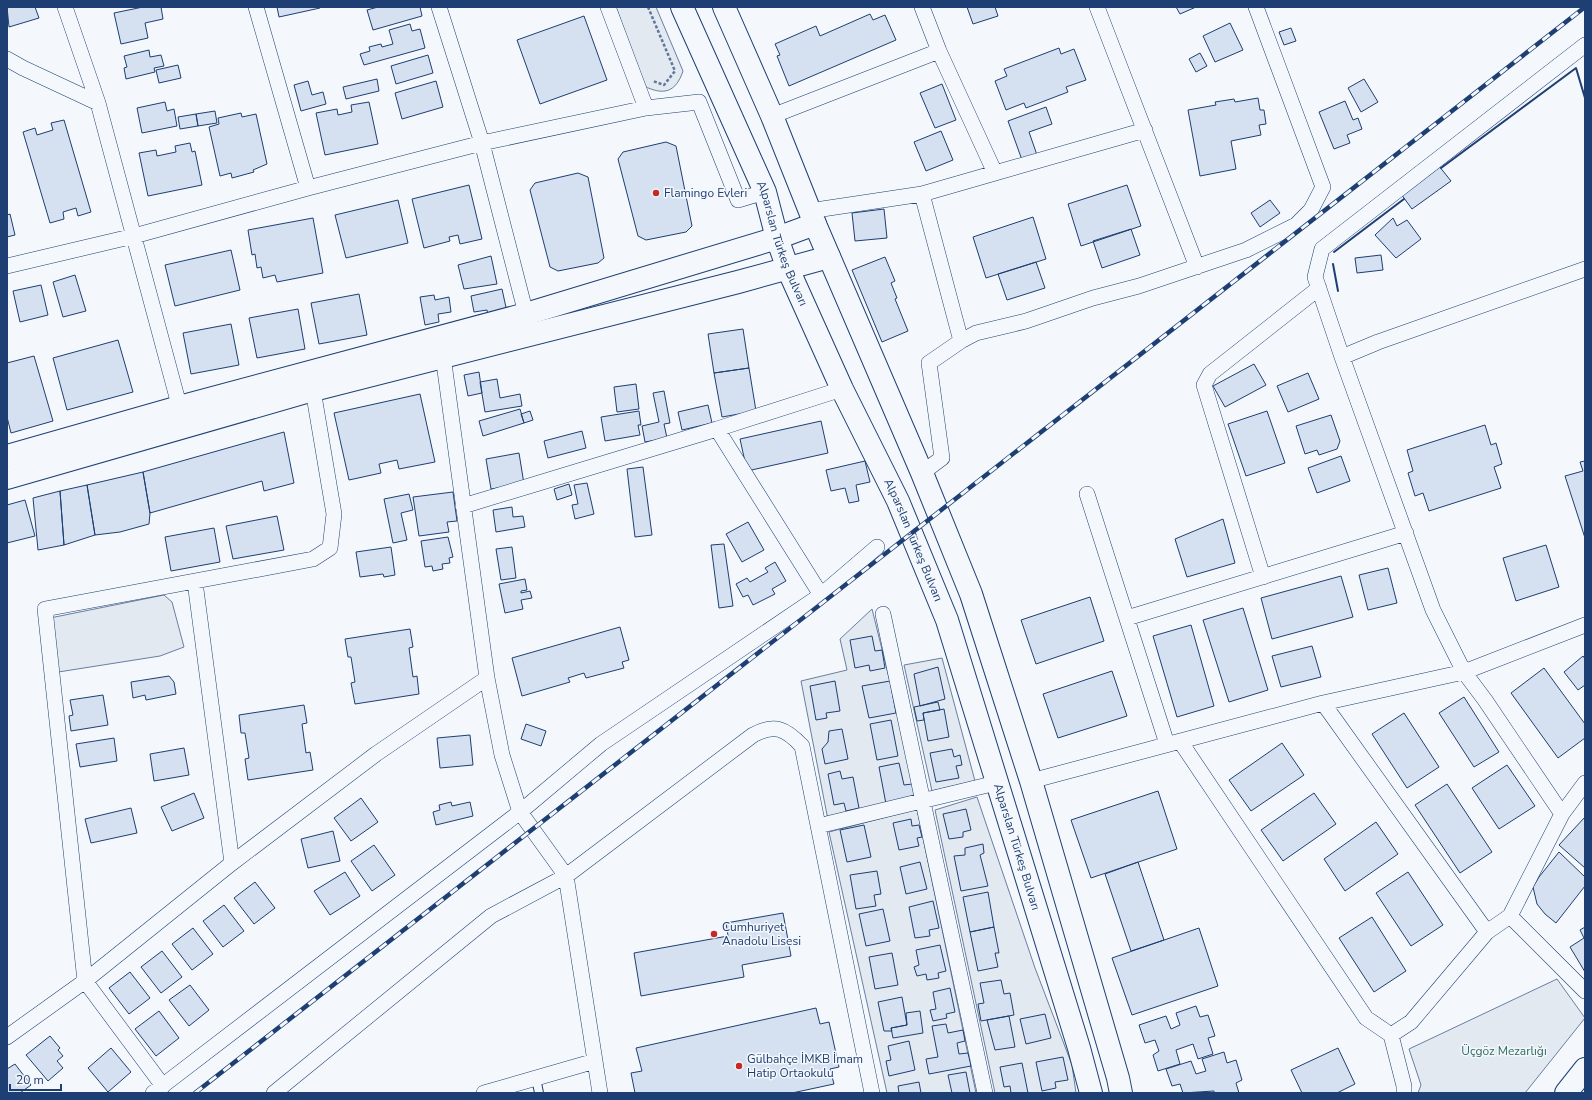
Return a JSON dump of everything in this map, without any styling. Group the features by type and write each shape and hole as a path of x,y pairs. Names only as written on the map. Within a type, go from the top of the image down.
{"main road":[{"name":"Alparslan Türkeş Bulvarı","path":"682,7 765,192 777,238 788,269 842,390 898,501 947,620 996,783 1079,1048 1091,1093"},
{"path":"724,7 772,116 812,217 922,473 971,594 1031,781 1116,1071 1121,1093"},
{"path":"7,478 182,417 777,238 812,217"},
{"path":"7,456 182,417 313,390 788,269 829,257"},
{"path":"1566,1093 1585,1069"}],"street":[{"path":"65,7 98,103 182,417"},
{"path":"256,7 308,188"},
{"path":"439,7 482,143 526,314"},
{"path":"608,7 646,108"},
{"path":"922,7 939,51 994,173"},
{"path":"1097,7 1197,266"},
{"path":"922,473 942,458 929,363 961,341 976,333 1026,322 1093,298 1139,286 1246,250 1296,225 1311,210 1323,187 1256,7"},
{"path":"1562,814 1485,700 1464,672 1434,610 1342,358 1315,277 1322,249 1585,45"},
{"path":"772,116 939,51"},
{"path":"7,59 98,103"},
{"path":"7,266 134,236 308,188 482,143 646,108 699,102 738,200 765,192"},
{"path":"812,217 922,194 1145,130"},
{"path":"922,194 961,341"},
{"path":"1342,358 1378,342 1585,269"},
{"path":"1263,577 1204,386 1210,374 1319,288"},
{"path":"444,356 487,678 502,755 520,812 566,876 600,1093"},
{"path":"313,390 334,514 330,548 314,559 45,609 85,981 158,1089 520,812 601,744 821,595 877,546"},
{"path":"463,506 842,390"},
{"path":"717,429 821,595"},
{"path":"1087,494 1127,618 1173,743 1366,1018 1391,1035 1404,1086 1404,1093"},
{"path":"1127,618 1406,534"},
{"path":"195,582 232,863"},
{"path":"883,614 985,1093"},
{"path":"1031,781 1323,703 1464,672 1585,625"},
{"path":"7,1037 85,981 232,863 376,754 487,678"},
{"path":"1323,703 1487,932"},
{"path":"274,1093 492,916 566,876 764,729 779,729 791,733 802,746 872,1093"},
{"path":"818,826 996,783"},
{"path":"1391,1035 1411,1022 1487,932 1510,916 1562,814 1585,783"},
{"path":"1510,916 1585,991"},
{"path":"484,1093 595,1061"}],"lane":[{"path":"536,1078 538,1093"}],"path":[{"path":"648,7 675,72 664,85 648,79"}],"green space":[{"path":"616,7 656,7 683,71 677,84 673,88 658,91 644,86"},
{"path":"164,595 172,602 184,647 160,656 52,673 45,619"},
{"path":"872,609 919,799 828,820 801,681 847,670 840,639"},
{"path":"942,658 975,781 932,791 904,665"},
{"path":"977,797 1035,968 1072,1065 1076,1093 995,1093 935,810"},
{"path":"917,809 976,1093 887,1093 829,832"},
{"name":"Üçgöz Mezarlığı","path":"1557,979 1585,1018 1525,1093 1418,1093 1421,1085 1409,1049"}],"building":[{"path":"7,7 35,7 39,18 9,27"},
{"path":"143,7 161,7 163,19 145,23 148,38 121,44 114,13"},
{"path":"277,7 320,7 320,8 279,17"},
{"path":"378,7 420,7 422,16 373,30 367,10"},
{"path":"967,7 995,7 998,16 973,24"},
{"path":"1176,7 1196,7 1180,14"},
{"path":"870,14 873,20 885,15 896,40 789,86 777,56 780,55 775,44 816,26 820,36"},
{"path":"584,16 607,80 540,104 517,40"},
{"path":"1230,23 1243,50 1215,62 1203,36"},
{"path":"410,24 412,31 420,29 425,48 364,65 360,54 370,51 369,47 381,44 382,47 393,44 389,30"},
{"path":"1291,28 1296,41 1284,45 1279,32"},
{"path":"1059,48 1061,54 1074,49 1086,80 1066,87 1068,92 1026,108 1024,103 1006,110 995,81 1007,76 1004,69"},
{"path":"149,50 150,57 161,55 164,66 154,68 155,72 126,79 124,68 127,67 124,56"},
{"path":"1200,53 1207,66 1196,72 1189,59"},
{"path":"428,55 433,73 396,84 391,66"},
{"path":"178,65 181,78 159,83 156,70"},
{"path":"377,79 379,91 346,99 343,87"},
{"path":"1364,79 1378,102 1361,112 1348,88"},
{"path":"308,81 312,95 323,92 326,104 301,111 294,85"},
{"path":"436,81 443,107 402,119 395,93"},
{"path":"942,84 956,120 935,128 920,93"},
{"path":"1258,98 1260,110 1264,110 1266,124 1259,125 1261,135 1231,141 1236,169 1200,176 1188,110 1216,105 1215,102 1234,99 1235,102"},
{"path":"1345,101 1353,120 1358,118 1362,129 1347,135 1350,143 1334,149 1319,112"},
{"path":"165,102 167,111 174,109 177,126 142,133 137,108"},
{"path":"369,102 378,144 325,155 316,113 337,109 338,115 352,112 351,105"},
{"path":"1046,107 1052,124 1029,132 1037,155 1022,160 1008,121"},
{"path":"215,111 217,123 198,126 196,114"},
{"path":"241,113 242,117 256,114 267,164 253,170 254,172 232,178 231,173 220,176 209,127 219,124 218,118"},
{"path":"196,114 198,126 180,129 178,117"},
{"path":"64,120 91,212 78,216 76,208 63,212 64,219 50,223 23,132 35,128 37,135 53,130 51,123"},
{"path":"941,131 953,160 926,171 914,142"},
{"name":"Flamingo Evleri","path":"666,142 676,146 692,226 686,232 646,240 638,236 618,159 623,152"},
{"path":"190,143 192,152 195,151 202,185 148,196 139,153 156,150 157,156 176,152 175,146"},
{"path":"1439,166 1451,181 1412,209 1401,194"},
{"path":"578,173 588,177 604,258 598,263 558,271 550,267 530,190 535,183"},
{"path":"469,185 482,239 460,244 458,235 449,237 450,241 424,248 412,199"},
{"path":"1127,185 1141,226 1081,246 1068,204"},
{"path":"398,200 408,243 346,258 335,215"},
{"path":"1270,200 1280,213 1260,227 1251,213"},
{"path":"884,209 887,238 855,241 852,213"},
{"path":"10,214 15,235 7,237 7,215"},
{"path":"1033,217 1046,259 986,278 973,237"},
{"path":"313,218 323,273 277,282 275,275 263,278 261,267 257,268 255,254 252,255 248,230"},
{"path":"1393,218 1397,226 1407,220 1421,239 1396,258 1375,235"},
{"path":"1131,229 1140,255 1102,268 1093,241"},
{"path":"231,250 240,290 175,306 165,265"},
{"path":"1381,255 1383,270 1357,273 1355,258"},
{"path":"491,256 497,284 464,289 458,265"},
{"path":"885,257 895,281 891,283 897,298 895,299 908,331 882,342 852,270"},
{"path":"1036,262 1045,288 1007,300 998,274"},
{"path":"75,275 86,311 63,317 53,282"},
{"path":"41,285 48,315 20,322 13,291"},
{"path":"502,289 507,312 488,316 487,310 474,312 471,296"},
{"path":"359,294 367,335 319,344 311,303"},
{"path":"434,295 435,300 449,297 451,312 438,314 439,322 425,325 420,297"},
{"path":"298,309 305,349 257,358 249,318"},
{"path":"231,324 239,365 191,374 183,333"},
{"path":"743,329 749,368 714,373 708,334"},
{"path":"118,340 133,392 67,410 53,358"},
{"path":"34,356 53,421 11,433 7,417 7,363"},
{"path":"1254,364 1266,385 1225,407 1213,386"},
{"path":"749,368 756,411 722,417 714,373"},
{"path":"479,372 482,393 468,396 464,375"},
{"path":"1308,373 1319,399 1288,412 1277,386"},
{"path":"497,379 500,398 520,394 522,406 485,412 480,382"},
{"path":"636,384 639,409 617,412 614,387"},
{"path":"664,391 670,423 664,424 667,438 645,442 642,426 659,422 653,393"},
{"path":"420,394 435,462 399,469 397,460 379,464 381,473 349,480 334,413"},
{"path":"708,405 712,423 682,430 678,412"},
{"path":"520,409 524,423 483,436 479,421"},
{"path":"530,411 533,420 524,423 521,414"},
{"path":"639,411 641,425 638,425 640,435 605,441 601,417"},
{"path":"1267,411 1285,463 1246,476 1228,424"},
{"path":"1331,415 1340,441 1337,449 1319,455 1317,450 1305,454 1296,426"},
{"path":"821,421 828,453 747,471 740,439"},
{"path":"1485,425 1491,445 1496,443 1502,464 1494,467 1501,488 1429,511 1423,493 1415,496 1408,473 1413,471 1407,450"},
{"path":"582,431 586,448 548,458 544,441"},
{"path":"284,432 294,483 264,491 262,481 150,513 143,472"},
{"path":"519,453 524,484 491,489 486,459"},
{"path":"1341,456 1350,481 1317,493 1308,468"},
{"path":"865,461 870,482 856,485 859,501 849,503 845,488 831,491 826,470"},
{"path":"1585,461 1585,538 1565,476 1583,471 1580,462"},
{"path":"643,467 652,535 635,537 627,469"},
{"path":"143,472 150,513 149,524 120,532 95,535 87,485"},
{"path":"587,483 594,514 575,519 572,505 578,504 574,485"},
{"path":"569,484 572,495 557,500 554,489"},
{"path":"87,485 95,535 64,545 60,491"},
{"path":"60,491 64,545 38,550 33,498"},
{"path":"453,492 457,521 447,522 449,532 419,536 413,497"},
{"path":"409,494 413,510 401,513 407,540 393,543 384,499"},
{"path":"25,500 35,536 7,543 7,505"},
{"path":"512,507 513,517 523,516 525,527 496,532 493,510"},
{"path":"277,516 284,550 233,559 226,526"},
{"path":"1223,519 1235,563 1187,577 1175,539"},
{"path":"748,522 764,550 742,562 726,534"},
{"path":"214,528 220,562 171,571 165,537"},
{"path":"448,537 453,557 449,558 450,563 442,564 443,569 433,571 432,566 425,567 421,541"},
{"path":"724,544 733,606 719,608 711,545"},
{"path":"1546,545 1559,587 1516,601 1503,558"},
{"path":"391,547 395,575 384,577 383,574 360,577 356,552"},
{"path":"512,547 516,578 501,580 496,549"},
{"path":"775,562 786,581 772,589 775,594 753,605 748,595 743,597 736,584 747,578 750,582 768,572 765,568"},
{"path":"1388,568 1397,603 1368,610 1359,575"},
{"path":"1341,576 1353,617 1272,639 1261,598"},
{"path":"525,579 527,590 521,591 521,593 530,591 532,598 521,600 523,609 505,613 499,584"},
{"path":"1090,597 1104,641 1036,664 1021,620"},
{"path":"1243,608 1268,690 1229,702 1203,620"},
{"path":"1191,625 1214,706 1177,717 1153,636"},
{"path":"620,627 629,660 622,662 624,668 586,678 584,673 568,678 570,682 522,696 512,658"},
{"path":"410,629 413,647 409,648 413,677 417,676 419,694 355,704 351,683 355,682 351,657 348,657 345,639"},
{"path":"872,636 875,651 882,650 885,668 870,671 869,665 855,668 850,640"},
{"path":"1312,646 1321,677 1281,687 1272,656"},
{"path":"1583,656 1585,659 1585,685 1578,690 1564,672"},
{"path":"938,667 945,699 920,706 914,674"},
{"path":"1544,668 1585,724 1585,738 1558,758 1511,693"},
{"path":"1112,671 1127,716 1058,738 1043,694"},
{"path":"169,676 174,682 176,694 146,700 145,695 133,698 131,682"},
{"path":"835,681 840,711 826,713 827,718 816,720 810,686"},
{"path":"890,681 896,713 869,718 862,686"},
{"path":"103,695 108,725 71,731 69,716 73,715 70,700"},
{"path":"1464,697 1499,752 1474,767 1439,713"},
{"path":"938,702 940,710 923,713 924,720 917,721 914,707"},
{"path":"304,705 307,723 302,724 306,753 310,752 313,770 248,780 245,759 249,758 245,733 241,733 239,715"},
{"path":"944,709 949,737 928,741 923,713"},
{"path":"1404,713 1439,767 1407,788 1372,734"},
{"path":"891,720 898,756 877,760 870,724"},
{"path":"526,724 546,731 541,746 521,739"},
{"path":"842,729 848,759 825,764 822,749 828,742 829,731"},
{"path":"470,735 473,765 440,768 437,738"},
{"path":"114,738 117,761 80,767 76,744"},
{"path":"1282,743 1304,775 1251,811 1229,780"},
{"path":"184,748 189,775 154,781 150,754"},
{"path":"952,749 954,757 960,755 962,765 956,766 959,778 936,782 930,753"},
{"path":"899,763 904,785 912,784 915,797 886,804 879,767"},
{"path":"1507,765 1535,806 1499,829 1472,788"},
{"path":"840,771 842,779 853,777 859,808 846,811 844,803 834,805 828,774"},
{"path":"1447,784 1492,852 1460,873 1415,805"},
{"path":"1158,791 1177,849 1091,878 1071,820"},
{"path":"194,793 204,818 172,831 161,807"},
{"path":"1314,793 1336,824 1283,861 1261,830"},
{"path":"361,798 378,822 351,841 334,818"},
{"path":"451,802 452,806 470,802 473,816 436,825 433,812 440,810 439,805"},
{"path":"131,808 137,833 91,843 85,819"},
{"path":"966,809 971,830 963,832 963,837 949,839 943,814"},
{"path":"1585,817 1585,868 1559,845"},
{"path":"911,819 912,826 919,825 922,837 917,838 919,846 899,850 893,823"},
{"path":"1376,822 1398,854 1345,891 1324,859"},
{"path":"864,825 871,857 847,862 840,830"},
{"path":"333,831 340,861 308,868 301,839"},
{"path":"983,844 984,853 980,855 988,886 961,891 954,856 965,855 965,848"},
{"path":"374,845 395,875 372,891 351,861"},
{"path":"1559,852 1585,877 1585,886 1556,923 1545,914 1537,904 1533,887"},
{"path":"920,862 927,889 906,894 900,867"},
{"path":"1138,862 1164,940 1131,951 1105,874"},
{"path":"877,871 881,894 874,895 876,906 856,909 850,875"},
{"path":"345,872 360,896 330,915 314,891"},
{"path":"1408,872 1443,925 1411,946 1376,893"},
{"path":"255,882 275,908 254,924 234,898"},
{"path":"988,892 994,927 970,932 963,897"},
{"path":"933,901 939,928 929,930 930,936 915,938 909,907"},
{"path":"224,905 244,931 223,947 203,921"},
{"path":"883,909 890,941 866,946 859,914"},
{"path":"783,913 791,956 742,965 744,977 641,996 634,953 728,936 726,923"},
{"path":"1372,917 1406,971 1374,992 1339,938"},
{"path":"994,927 999,953 995,953 998,967 978,971 970,932"},
{"path":"1585,927 1585,972 1570,947 1584,938 1580,930"},
{"path":"193,928 213,954 192,970 172,944"},
{"path":"1199,928 1218,986 1132,1015 1112,958"},
{"path":"940,945 946,971 938,973 939,978 927,980 926,974 917,976 914,967 919,965 916,950"},
{"path":"162,951 182,977 161,993 141,967"},
{"path":"892,953 898,985 875,989 869,957"},
{"path":"130,972 150,998 129,1014 109,988"},
{"path":"1001,980 1004,994 1010,993 1014,1015 981,1021 978,1004 984,1003 980,983"},
{"path":"190,985 209,1010 189,1026 169,1000"},
{"path":"950,988 955,1012 946,1014 947,1018 933,1021 930,1010 936,1009 933,992"},
{"path":"902,997 907,1025 891,1028 892,1031 884,1031 878,1002"},
{"path":"1196,1006 1200,1017 1208,1015 1215,1036 1208,1038 1213,1054 1198,1059 1193,1044 1176,1050 1180,1064 1158,1071 1153,1055 1159,1051 1155,1040 1145,1043 1139,1025 1166,1016 1171,1029 1180,1025 1176,1013"},
{"name":"Gülbahçe İMKB İmam Hatip Ortaokulu","path":"816,1008 820,1024 829,1022 839,1067 830,1069 834,1084 792,1093 635,1093 631,1073 642,1071 636,1048"},
{"path":"159,1011 179,1038 156,1056 135,1029"},
{"path":"920,1011 923,1033 893,1038 891,1028 907,1025 906,1013"},
{"path":"1045,1014 1051,1038 1026,1044 1020,1019"},
{"path":"1009,1016 1015,1047 995,1050 987,1020"},
{"path":"946,1024 948,1033 963,1030 965,1041 957,1043 959,1054 968,1053 971,1066 929,1074 926,1059 938,1057 932,1026"},
{"path":"50,1036 60,1048 58,1050 63,1056 57,1061 63,1068 48,1081 26,1055"},
{"path":"909,1041 915,1070 889,1076 886,1061 891,1060 888,1046"},
{"path":"111,1048 131,1072 108,1092 88,1068"},
{"path":"1338,1048 1355,1084 1337,1093 1302,1093 1291,1070"},
{"path":"1224,1052 1227,1063 1236,1060 1242,1080 1236,1083 1239,1093 1214,1093 1214,1091 1183,1093 1180,1084 1172,1086 1166,1069 1191,1061 1196,1074 1206,1071 1202,1059"},
{"path":"1063,1057 1068,1080 1055,1082 1056,1088 1042,1091 1036,1062"},
{"path":"1022,1063 1028,1093 1011,1093 1010,1086 1004,1087 1000,1067"},
{"path":"15,1064 31,1085 20,1093 7,1093 7,1069"},
{"path":"966,1072 970,1093 952,1093 948,1075"},
{"path":"919,1082 921,1093 899,1093 898,1086"}],"railway":[{"path":"195,1093 1585,7"}],"wall":[{"path":"1441,168 1576,68 1585,98"},
{"path":"1334,252 1404,199"},
{"path":"1333,264 1338,291"}],"place":[{"name":"Flamingo Evleri","path":"656,193"},
{"name":"Cumhuriyet Anadolu Lisesi","path":"714,934"},
{"name":"Gülbahçe İMKB İmam Hatip Ortaokulu","path":"739,1066"}]}
